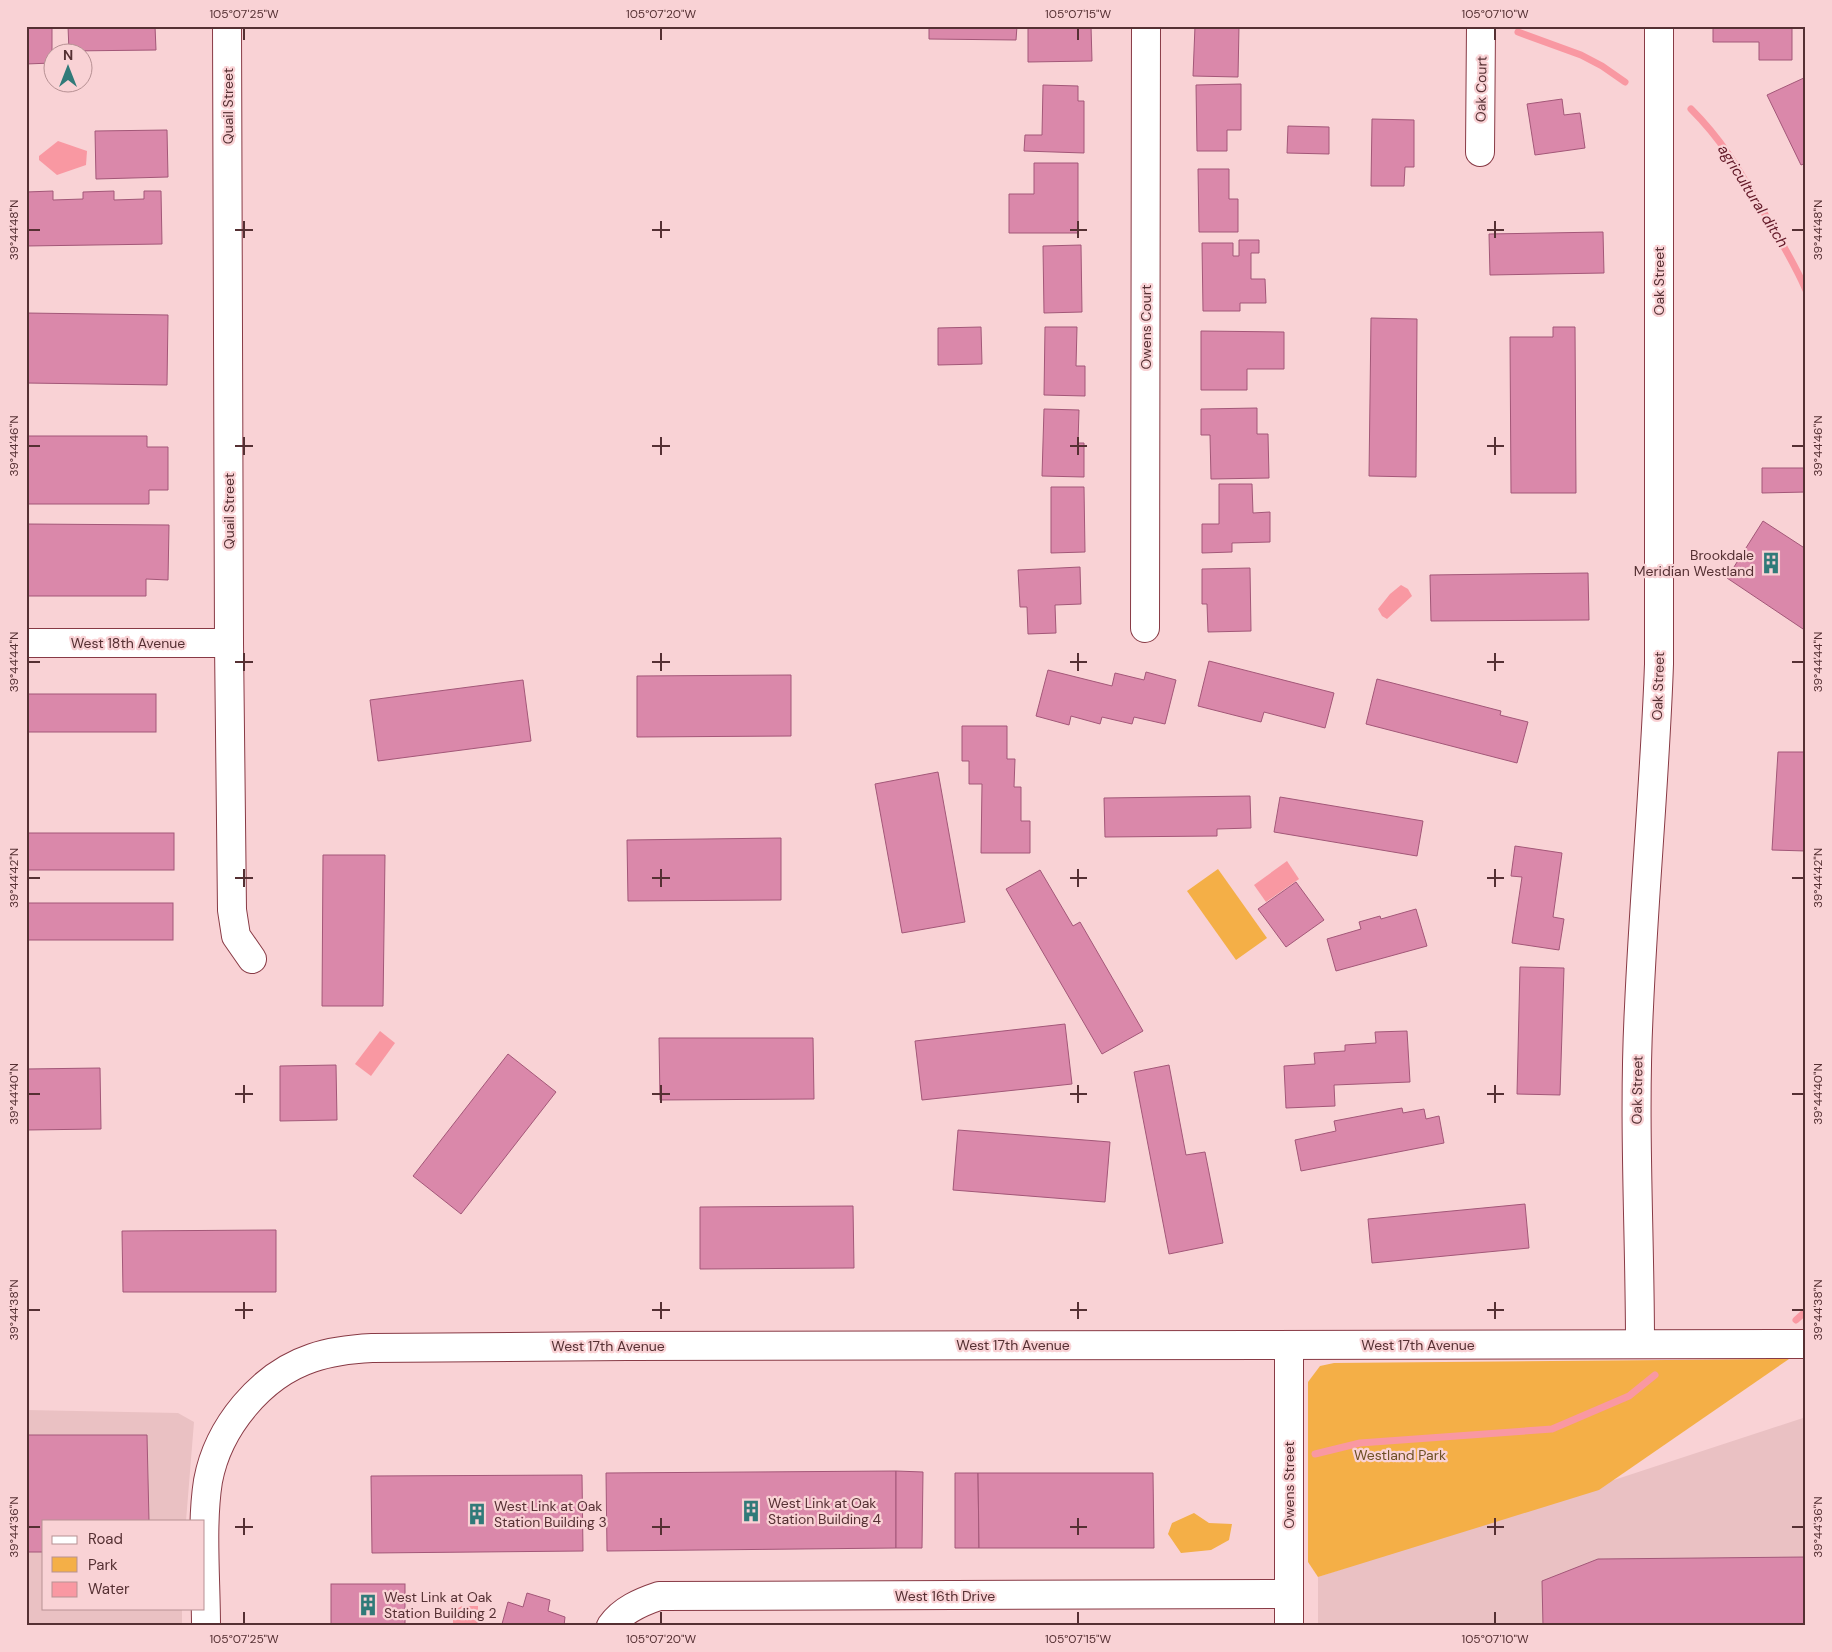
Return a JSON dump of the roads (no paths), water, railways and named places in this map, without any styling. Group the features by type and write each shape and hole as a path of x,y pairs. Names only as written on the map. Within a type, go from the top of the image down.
{"street":[{"name":"Quail Street","path":"228,26 229,643 232,910 236,936 252,959"},
{"name":"Owens Court","path":"1145,628 1146,26"},
{"name":"Oak Court","path":"1480,152 1481,26"},
{"name":"Oak Street","path":"1640,1344 1637,1101 1638,1008 1659,664 1660,26"},
{"name":"West 18th Avenue","path":"26,643 229,643"},
{"name":"West 17th Avenue","path":"206,1626 205,1529 208,1481 220,1443 240,1412 266,1384 313,1357 350,1349 627,1346 1806,1344"},
{"name":"Owens Street","path":"1289,1345 1289,1626"},
{"name":"West 16th Drive","path":"611,1626 615,1620 632,1607 659,1596 1289,1594"}],"water":[{"path":"58,141 87,151 86,165 57,175 39,160 39,156"},
{"path":"1401,585 1408,589 1412,596 1387,619 1382,616 1378,609 1390,594"},
{"path":"1287,861 1299,879 1266,902 1254,885"},
{"path":"380,1031 395,1043 371,1076 355,1064"},
{"path":"462,1606 478,1606 478,1626 453,1626 453,1611"}],"waterway":[{"name":"agricultural ditch","path":"1518,32 1581,55 1602,66 1625,82"},
{"name":"agricultural ditch","path":"1691,109 1721,143 1737,167 1796,268 1806,290"},
{"name":"agricultural ditch","path":"1796,1320 1806,1311"},
{"name":"agricultural ditch","path":"1315,1454 1360,1443 1552,1429 1629,1396 1655,1375"}],"place":[{"name":"Brookdale Meridian Westland","path":"1771,563"},
{"name":"West Link at Oak Station Building 4","path":"751,1511"},
{"name":"West Link at Oak Station Building 3","path":"477,1514"},
{"name":"West Link at Oak Station Building 2","path":"368,1605"}],"park label":[{"name":"Westland Park","path":"1400,1455"}]}
